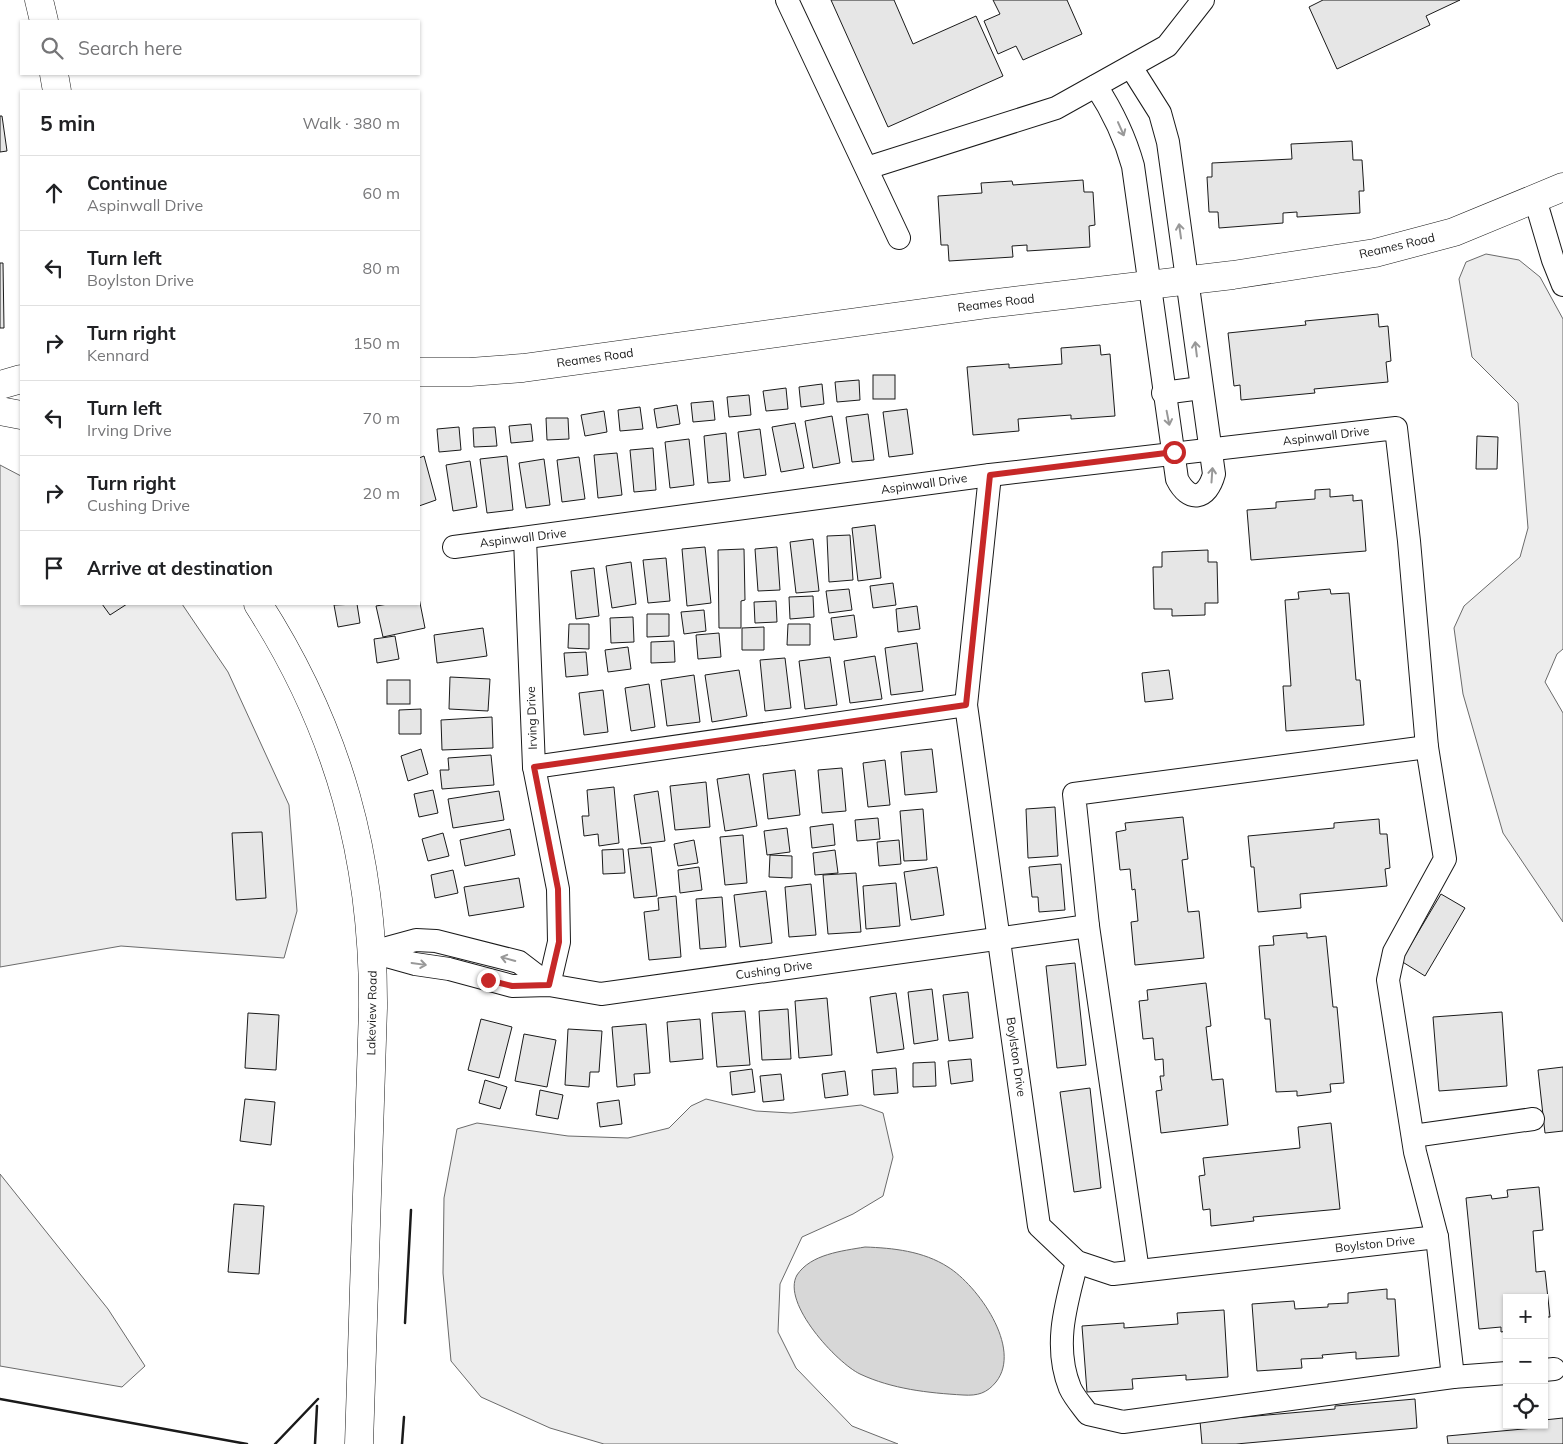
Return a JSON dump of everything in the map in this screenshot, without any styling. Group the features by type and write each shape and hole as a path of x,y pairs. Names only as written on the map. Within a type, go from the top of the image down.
{"main road":[{"path":"39,0 44,20"},
{"path":"54,75 57,90"},
{"name":"Reames Road","path":"420,372 470,372 523,368 1150,283 1233,275 1375,253 1454,232 1563,187"},
{"path":"0,385 20,379"},
{"path":"0,410 20,416"},
{"name":"Lakeview Road","path":"259,605 300,677 329,741 340,774 362,860 367,891 372,952 371,1067 359,1444"}],"street":[{"path":"787,0 900,238"},
{"path":"867,168 1056,108 1167,46 1203,0"},
{"path":"1096,86 1115,115 1126,140 1133,166 1150,283 1163,393 1177,479 1183,490 1192,496 1202,494 1211,486 1214,474 1168,142 1160,113 1131,67"},
{"path":"1535,199 1563,248"},
{"path":"1535,199 1552,260 1563,285"},
{"path":"1163,393 1201,388"},
{"name":"Aspinwall Drive","path":"454,547 990,475 1174,452 1396,428 1409,541 1427,747"},
{"name":"Boylston Drive","path":"990,475 966,705 1039,1226 1077,1262 1113,1274 1436,1238"},
{"name":"Irving Drive","path":"524,539 534,767 558,889 559,942 549,985"},
{"path":"534,767 966,705"},
{"path":"1138,1271 1088,926 1074,794 1427,747 1445,859 1394,952 1388,980 1412,1136 1436,1238 1453,1377"},
{"name":"Cushing Drive","path":"372,952 416,940 436,941 518,962 549,985 601,994 1088,926"},
{"path":"1412,1136 1533,1120"},
{"path":"1077,1262 1063,1312 1062,1354 1070,1389 1088,1414 1123,1422 1453,1377 1503,1373"}],"shaded area":[{"path":"1486,254 1519,260 1540,277 1563,319 1563,649 1557,654 1545,682 1563,713 1563,922 1503,833 1463,694 1454,628 1464,606 1520,557 1528,528 1518,403 1472,357 1459,279 1466,262"},
{"path":"0,465 20,475 20,605 183,605 228,672 289,805 297,911 284,958 121,946 0,967"},
{"path":"706,1099 756,1111 791,1113 861,1105 883,1113 893,1157 883,1196 853,1214 802,1237 780,1284 778,1332 796,1368 852,1426 898,1444 604,1444 550,1428 481,1397 451,1361 443,1273 444,1198 457,1129 477,1123 568,1136 628,1138 669,1128 691,1106"},
{"path":"0,1174 108,1309 145,1366 122,1387 0,1366"},
{"path":"865,1247 886,1248 928,1257 948,1267 972,1288 993,1319 1000,1335 1004,1352 1003,1368 993,1386 982,1393 968,1395 897,1387 860,1374 838,1358 826,1345 804,1316 797,1301 794,1287 797,1275 810,1262 819,1258 837,1252"}],"building":[{"path":"831,0 894,0 913,44 976,16 1003,76 888,127"},
{"path":"993,0 1067,0 1082,34 1023,60 1016,46 998,54 984,21 1000,14"},
{"path":"1323,0 1460,0 1426,16 1430,25 1337,69 1309,7"},
{"path":"0,116 2,116 7,151 0,152"},
{"path":"1352,141 1353,160 1362,160 1364,191 1359,191 1360,213 1297,217 1297,212 1283,213 1283,223 1219,228 1218,212 1209,212 1207,177 1212,177 1212,163 1292,159 1291,144"},
{"path":"1083,180 1084,192 1093,192 1095,225 1089,226 1090,247 1027,251 1027,245 1012,246 1013,257 949,261 948,245 941,245 938,196 982,193 981,183 1012,181 1013,185"},
{"path":"0,263 3,263 4,328 0,328"},
{"path":"1378,314 1379,327 1388,326 1391,361 1386,362 1388,382 1314,389 1315,393 1241,400 1240,385 1234,386 1228,333 1306,325 1305,321"},
{"path":"1100,345 1101,355 1110,354 1115,416 1071,419 1071,415 1018,419 1019,431 973,435 967,367 1009,364 1009,368 1062,364 1061,348"},
{"path":"873,375 895,375 895,399 873,399"},
{"path":"859,380 860,400 837,402 835,382"},
{"path":"822,384 824,404 801,407 799,387"},
{"path":"786,388 788,409 766,411 763,391"},
{"path":"749,395 751,415 729,417 727,397"},
{"path":"713,401 715,420 693,422 691,403"},
{"path":"677,405 680,424 657,428 654,409"},
{"path":"640,407 643,429 620,431 618,410"},
{"path":"907,409 913,454 889,457 883,412"},
{"path":"604,411 607,432 585,436 581,415"},
{"path":"868,414 874,460 852,462 846,417"},
{"path":"832,416 840,463 813,468 805,421"},
{"path":"546,418 568,418 569,439 547,440"},
{"path":"795,423 804,468 781,472 772,427"},
{"path":"531,424 533,441 511,443 509,426"},
{"path":"459,427 461,450 439,452 437,429"},
{"path":"495,427 497,446 474,447 473,428"},
{"path":"760,429 766,475 744,478 738,432"},
{"path":"726,433 730,481 708,483 704,436"},
{"path":"1477,436 1498,437 1497,469 1476,469"},
{"path":"689,439 694,485 670,488 665,442"},
{"path":"653,448 656,490 634,492 630,450"},
{"path":"617,453 622,495 598,498 594,455"},
{"path":"424,456 436,500 420,506 420,458"},
{"path":"507,456 513,510 487,513 480,459"},
{"path":"579,457 585,499 562,502 557,460"},
{"path":"544,459 550,505 526,508 519,463"},
{"path":"470,461 477,507 453,511 446,465"},
{"path":"1330,489 1330,497 1353,495 1353,501 1362,500 1366,551 1251,560 1247,510 1276,508 1276,502 1315,499 1315,490"},
{"path":"875,525 881,578 858,581 852,528"},
{"path":"850,535 853,580 829,582 827,536"},
{"path":"813,539 819,591 796,593 790,542"},
{"path":"705,547 711,603 687,606 682,549"},
{"path":"777,547 780,590 758,591 755,549"},
{"path":"744,549 745,600 741,601 741,628 719,628 718,550"},
{"path":"1208,550 1208,562 1217,562 1218,603 1205,603 1205,615 1172,616 1172,609 1154,609 1153,567 1162,567 1162,552"},
{"path":"666,558 670,601 648,603 643,560"},
{"path":"631,562 636,604 612,608 606,566"},
{"path":"594,568 599,616 576,619 571,571"},
{"path":"893,583 896,605 873,608 870,586"},
{"path":"849,589 852,610 829,613 826,591"},
{"path":"1330,589 1331,594 1349,593 1356,680 1360,680 1364,725 1286,731 1283,686 1291,686 1285,600 1299,599 1298,592"},
{"path":"813,596 814,617 790,619 789,597"},
{"path":"776,601 777,622 755,623 754,602"},
{"path":"420,603 425,628 383,637 376,606 420,605"},
{"path":"103,605 125,605 110,615"},
{"path":"334,605 357,605 360,623 338,627"},
{"path":"917,606 920,629 898,632 896,609"},
{"path":"704,610 706,631 684,634 681,612"},
{"path":"647,614 669,614 669,636 647,637"},
{"path":"854,615 857,637 834,640 831,618"},
{"path":"633,617 634,642 611,643 610,618"},
{"path":"569,624 589,624 589,649 568,648"},
{"path":"788,624 810,624 810,645 787,645"},
{"path":"764,627 764,650 742,650 742,628"},
{"path":"483,628 487,656 437,663 434,635"},
{"path":"719,633 721,657 698,659 696,635"},
{"path":"395,636 399,659 377,663 374,639"},
{"path":"674,641 675,662 651,663 651,642"},
{"path":"917,643 923,691 891,695 885,648"},
{"path":"628,647 631,669 608,672 605,650"},
{"path":"586,652 588,675 566,677 564,653"},
{"path":"875,656 882,699 850,703 844,661"},
{"path":"830,657 837,705 805,709 799,661"},
{"path":"785,658 791,708 765,711 760,660"},
{"path":"739,670 747,716 712,722 705,675"},
{"path":"1169,670 1173,699 1145,702 1142,673"},
{"path":"694,675 700,722 667,726 661,680"},
{"path":"450,677 490,679 488,711 449,709"},
{"path":"387,680 410,680 410,704 387,704"},
{"path":"649,684 655,727 631,731 625,688"},
{"path":"603,690 608,732 584,735 579,693"},
{"path":"421,709 421,734 399,734 399,710"},
{"path":"492,717 493,748 442,750 441,720"},
{"path":"421,749 428,774 408,781 401,756"},
{"path":"932,749 937,792 905,795 901,752"},
{"path":"491,755 494,785 442,789 440,770 449,770 448,758"},
{"path":"885,760 890,805 868,807 863,763"},
{"path":"842,768 846,811 822,813 818,770"},
{"path":"795,770 800,815 768,819 763,774"},
{"path":"749,774 757,826 725,831 717,779"},
{"path":"706,782 710,827 675,830 670,786"},
{"path":"614,787 619,843 599,846 598,834 584,836 582,816 589,816 587,790"},
{"path":"433,790 438,813 419,817 414,794"},
{"path":"499,791 504,820 453,828 448,799"},
{"path":"658,791 665,841 641,844 634,795"},
{"path":"1055,807 1058,856 1028,858 1026,809"},
{"path":"923,809 927,860 904,861 900,811"},
{"path":"1183,817 1188,859 1182,860 1188,912 1199,911 1204,958 1135,965 1131,922 1138,921 1135,889 1132,890 1130,869 1120,870 1116,832 1126,830 1125,823"},
{"path":"878,818 880,839 857,841 855,820"},
{"path":"1379,819 1380,834 1387,834 1390,868 1385,869 1387,886 1300,894 1301,908 1258,912 1254,867 1251,867 1248,836 1334,828 1334,823"},
{"path":"833,824 835,845 812,848 810,827"},
{"path":"787,828 790,852 767,855 764,831"},
{"path":"510,829 515,855 465,866 460,840"},
{"path":"262,832 266,898 236,900 232,833"},
{"path":"443,833 449,856 428,861 422,839"},
{"path":"743,835 747,883 725,885 720,837"},
{"path":"694,840 698,863 678,866 674,844"},
{"path":"899,840 901,864 879,866 877,842"},
{"path":"651,847 657,896 634,898 628,849"},
{"path":"623,849 625,873 603,874 602,850"},
{"path":"835,850 838,873 815,875 813,853"},
{"path":"770,855 792,856 792,878 769,877"},
{"path":"1061,864 1065,910 1039,912 1038,897 1032,897 1029,867"},
{"path":"699,867 702,890 680,893 678,870"},
{"path":"937,867 944,915 911,920 904,872"},
{"path":"453,870 458,893 435,898 431,875"},
{"path":"856,873 861,932 828,934 823,875"},
{"path":"519,878 524,907 469,916 464,887"},
{"path":"896,883 900,926 866,929 863,886"},
{"path":"811,884 816,935 789,937 785,887"},
{"path":"766,891 772,943 740,947 734,895"},
{"path":"1441,894 1465,908 1425,976 1401,961"},
{"path":"676,896 681,957 649,960 644,912 659,910 658,898"},
{"path":"722,897 726,947 700,949 696,899"},
{"path":"1307,933 1307,938 1326,936 1333,1007 1337,1007 1344,1083 1330,1084 1331,1092 1297,1096 1297,1091 1276,1092 1270,1019 1265,1019 1259,946 1274,945 1273,936"},
{"path":"1075,963 1086,1065 1057,1068 1046,966"},
{"path":"1206,983 1211,1026 1206,1027 1212,1080 1223,1079 1228,1125 1161,1133 1156,1091 1162,1090 1160,1076 1164,1076 1163,1059 1155,1060 1153,1038 1143,1039 1139,1001 1148,1000 1147,990"},
{"path":"932,989 938,1040 914,1044 908,992"},
{"path":"968,992 973,1038 949,1041 943,995"},
{"path":"896,993 904,1049 877,1053 870,997"},
{"path":"827,998 832,1055 799,1058 795,1001"},
{"path":"788,1009 791,1059 762,1060 759,1011"},
{"path":"745,1011 750,1065 717,1067 712,1013"},
{"path":"1502,1012 1507,1086 1439,1091 1433,1017"},
{"path":"248,1013 279,1015 276,1070 245,1068"},
{"path":"481,1019 512,1027 499,1078 468,1070"},
{"path":"700,1019 703,1059 670,1062 667,1022"},
{"path":"646,1024 650,1073 634,1074 635,1085 617,1087 612,1027"},
{"path":"568,1029 602,1031 599,1072 590,1072 589,1087 565,1085"},
{"path":"524,1034 556,1040 547,1087 515,1081"},
{"path":"971,1059 973,1081 951,1084 948,1061"},
{"path":"935,1062 936,1086 913,1087 913,1063"},
{"path":"1563,1067 1563,1131 1545,1133 1538,1070"},
{"path":"896,1068 898,1093 874,1095 872,1070"},
{"path":"752,1069 755,1092 732,1095 730,1072"},
{"path":"845,1071 848,1095 825,1098 822,1074"},
{"path":"781,1074 784,1100 763,1102 760,1076"},
{"path":"485,1080 507,1087 500,1109 479,1103"},
{"path":"1090,1088 1101,1188 1074,1192 1060,1092"},
{"path":"540,1090 563,1095 558,1119 536,1115"},
{"path":"245,1099 275,1102 271,1145 240,1141"},
{"path":"619,1100 622,1124 600,1127 597,1103"},
{"path":"1331,1123 1340,1209 1253,1217 1254,1221 1211,1226 1210,1209 1203,1210 1199,1176 1205,1175 1203,1158 1300,1148 1298,1127"},
{"path":"1539,1187 1543,1230 1533,1231 1536,1272 1545,1271 1548,1294 1503,1294 1503,1332 1501,1332 1501,1327 1479,1329 1466,1198 1491,1195 1492,1199 1508,1197 1507,1190"},
{"path":"234,1204 264,1206 259,1274 228,1272"},
{"path":"1387,1289 1387,1299 1395,1299 1399,1356 1356,1359 1356,1352 1322,1355 1323,1358 1301,1359 1302,1368 1257,1371 1252,1304 1294,1301 1295,1309 1328,1307 1328,1304 1348,1303 1348,1293"},
{"path":"1548,1299 1550,1317 1548,1317"},
{"path":"1224,1310 1228,1377 1186,1380 1186,1375 1132,1379 1133,1389 1087,1392 1082,1326 1124,1323 1124,1328 1178,1324 1177,1313"},
{"path":"1415,1399 1417,1428 1236,1444 1202,1444 1200,1421 1335,1409 1335,1406"},
{"path":"1563,1418 1563,1444 1448,1444 1447,1436 1523,1429 1548,1429 1548,1420"}],"wall":[{"path":"405,1323 411,1210"},
{"path":"0,1399 247,1444"},
{"path":"275,1444 318,1399"},
{"path":"315,1444 317,1406"},
{"path":"402,1444 404,1417"}],"route":[{"path":"488,980 512,986 549,985 559,942 558,889 534,767 966,705 990,475 1174,452"}]}
